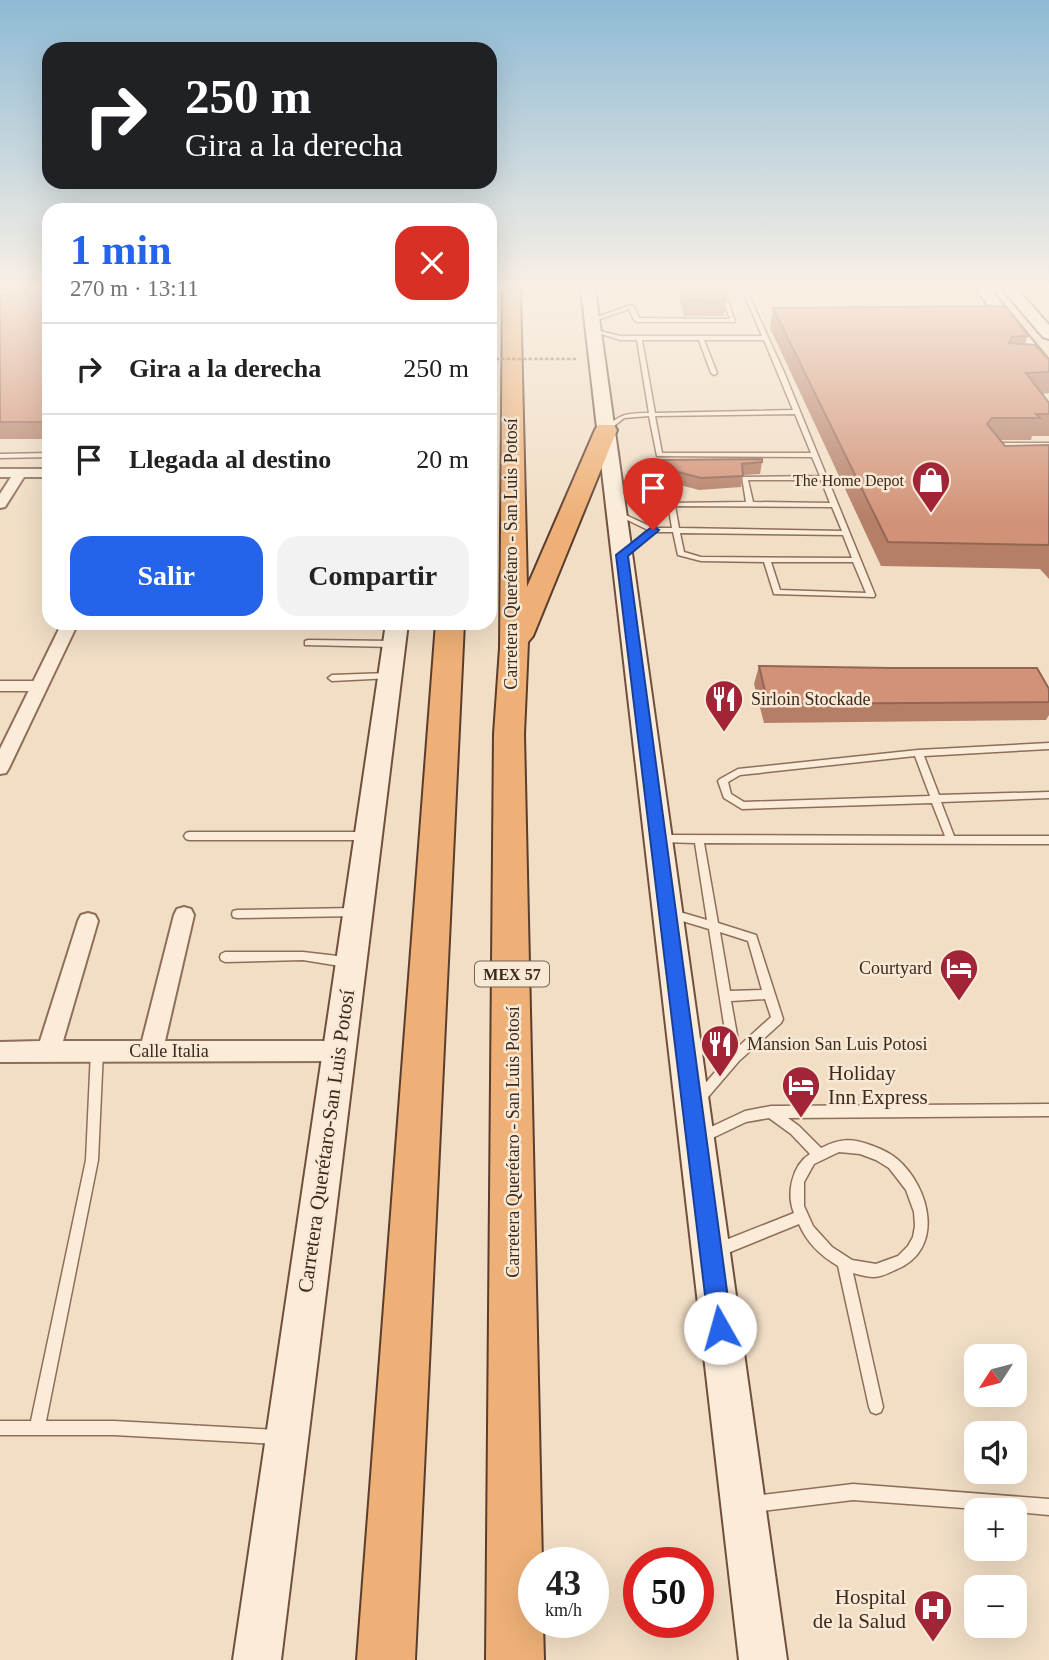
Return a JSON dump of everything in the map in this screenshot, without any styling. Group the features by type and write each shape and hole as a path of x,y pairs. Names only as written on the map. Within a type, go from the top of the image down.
{"highway":[{"name":"Carretera Querétaro - San Luis Potosí","path":"512,366 514,648 509,734 515,1660"},
{"path":"514,648 606,430"},
{"path":"386,1660 450,630"}],"main road":[{"path":"598,366 763,1660"},
{"name":"Carretera Querétaro-San Luis Potosí","path":"257,1660 395,634"}],"street":[{"path":"0,473 42,473"},
{"path":"0,505 20,473"},
{"path":"0,768 67,630"},
{"path":"0,686 39,686"},
{"path":"151,1051 184,915"},
{"path":"48,1052 88,921"},
{"name":"Calle Italia","path":"0,1052 338,1051"}],"lane":[{"path":"644,366 659,455 814,455"},
{"path":"712,366 714,373"},
{"path":"767,560 777,592 871,595 778,366"},
{"path":"606,430 622,417 652,413 797,412"},
{"path":"991,455 984,445 1049,445"},
{"path":"0,456 42,455"},
{"path":"750,504 744,478 824,478"},
{"path":"834,505 671,504 681,553 701,559 856,560"},
{"path":"617,512 653,530 846,533"},
{"path":"622,555 653,530"},
{"path":"308,643 395,634"},
{"path":"332,678 388,677"},
{"path":"1049,746 918,752 738,772 723,781 727,796 743,806 1049,795"},
{"path":"918,752 951,840"},
{"path":"189,836 367,836"},
{"path":"658,837 1049,839"},
{"path":"699,839 735,1058"},
{"path":"237,914 357,912"},
{"path":"668,912 752,937 777,1019 735,1058 692,1107"},
{"path":"225,957 303,956 350,962"},
{"path":"725,996 769,995"},
{"path":"37,1428 92,1160 97,1051"},
{"path":"696,1140 745,1117 771,1112 1049,1110"},
{"path":"771,1112 796,1130 818,1153"},
{"path":"838,1146 850,1146 878,1154 905,1177 916,1195 922,1214 921,1233 914,1249 902,1262 885,1269 865,1269 844,1263 826,1252 811,1236 800,1217 796,1198 798,1179 805,1164 818,1153 838,1146"},
{"path":"710,1252 800,1217"},
{"path":"844,1263 876,1407"},
{"path":"0,1428 114,1428 287,1438"},
{"path":"743,1506 853,1492 1049,1507"}],"building":[{"path":"0,366 42,366 42,422 0,422"},
{"path":"802,366 1049,366 1049,372 1026,373 1049,403 1049,414 1036,414 1040,418 992,418 987,424 1005,446 1049,445 1049,545 888,542"},
{"path":"762,459 762,462 742,464 743,476 701,478 655,466 655,460"},
{"path":"759,666 1037,668 1049,689 1049,702 768,704"}],"place":[{"name":"The Home Depot","path":"931,514"},
{"name":"Sirloin Stockade","path":"724,733"},
{"name":"Courtyard","path":"959,1002"},
{"name":"Mansion San Luis Potosi","path":"720,1078"},
{"name":"Holiday Inn Express","path":"801,1119"},
{"name":"Hospital de la Salud","path":"933,1643"}],"route":[{"path":"653,530 622,555 720,1328"}]}
